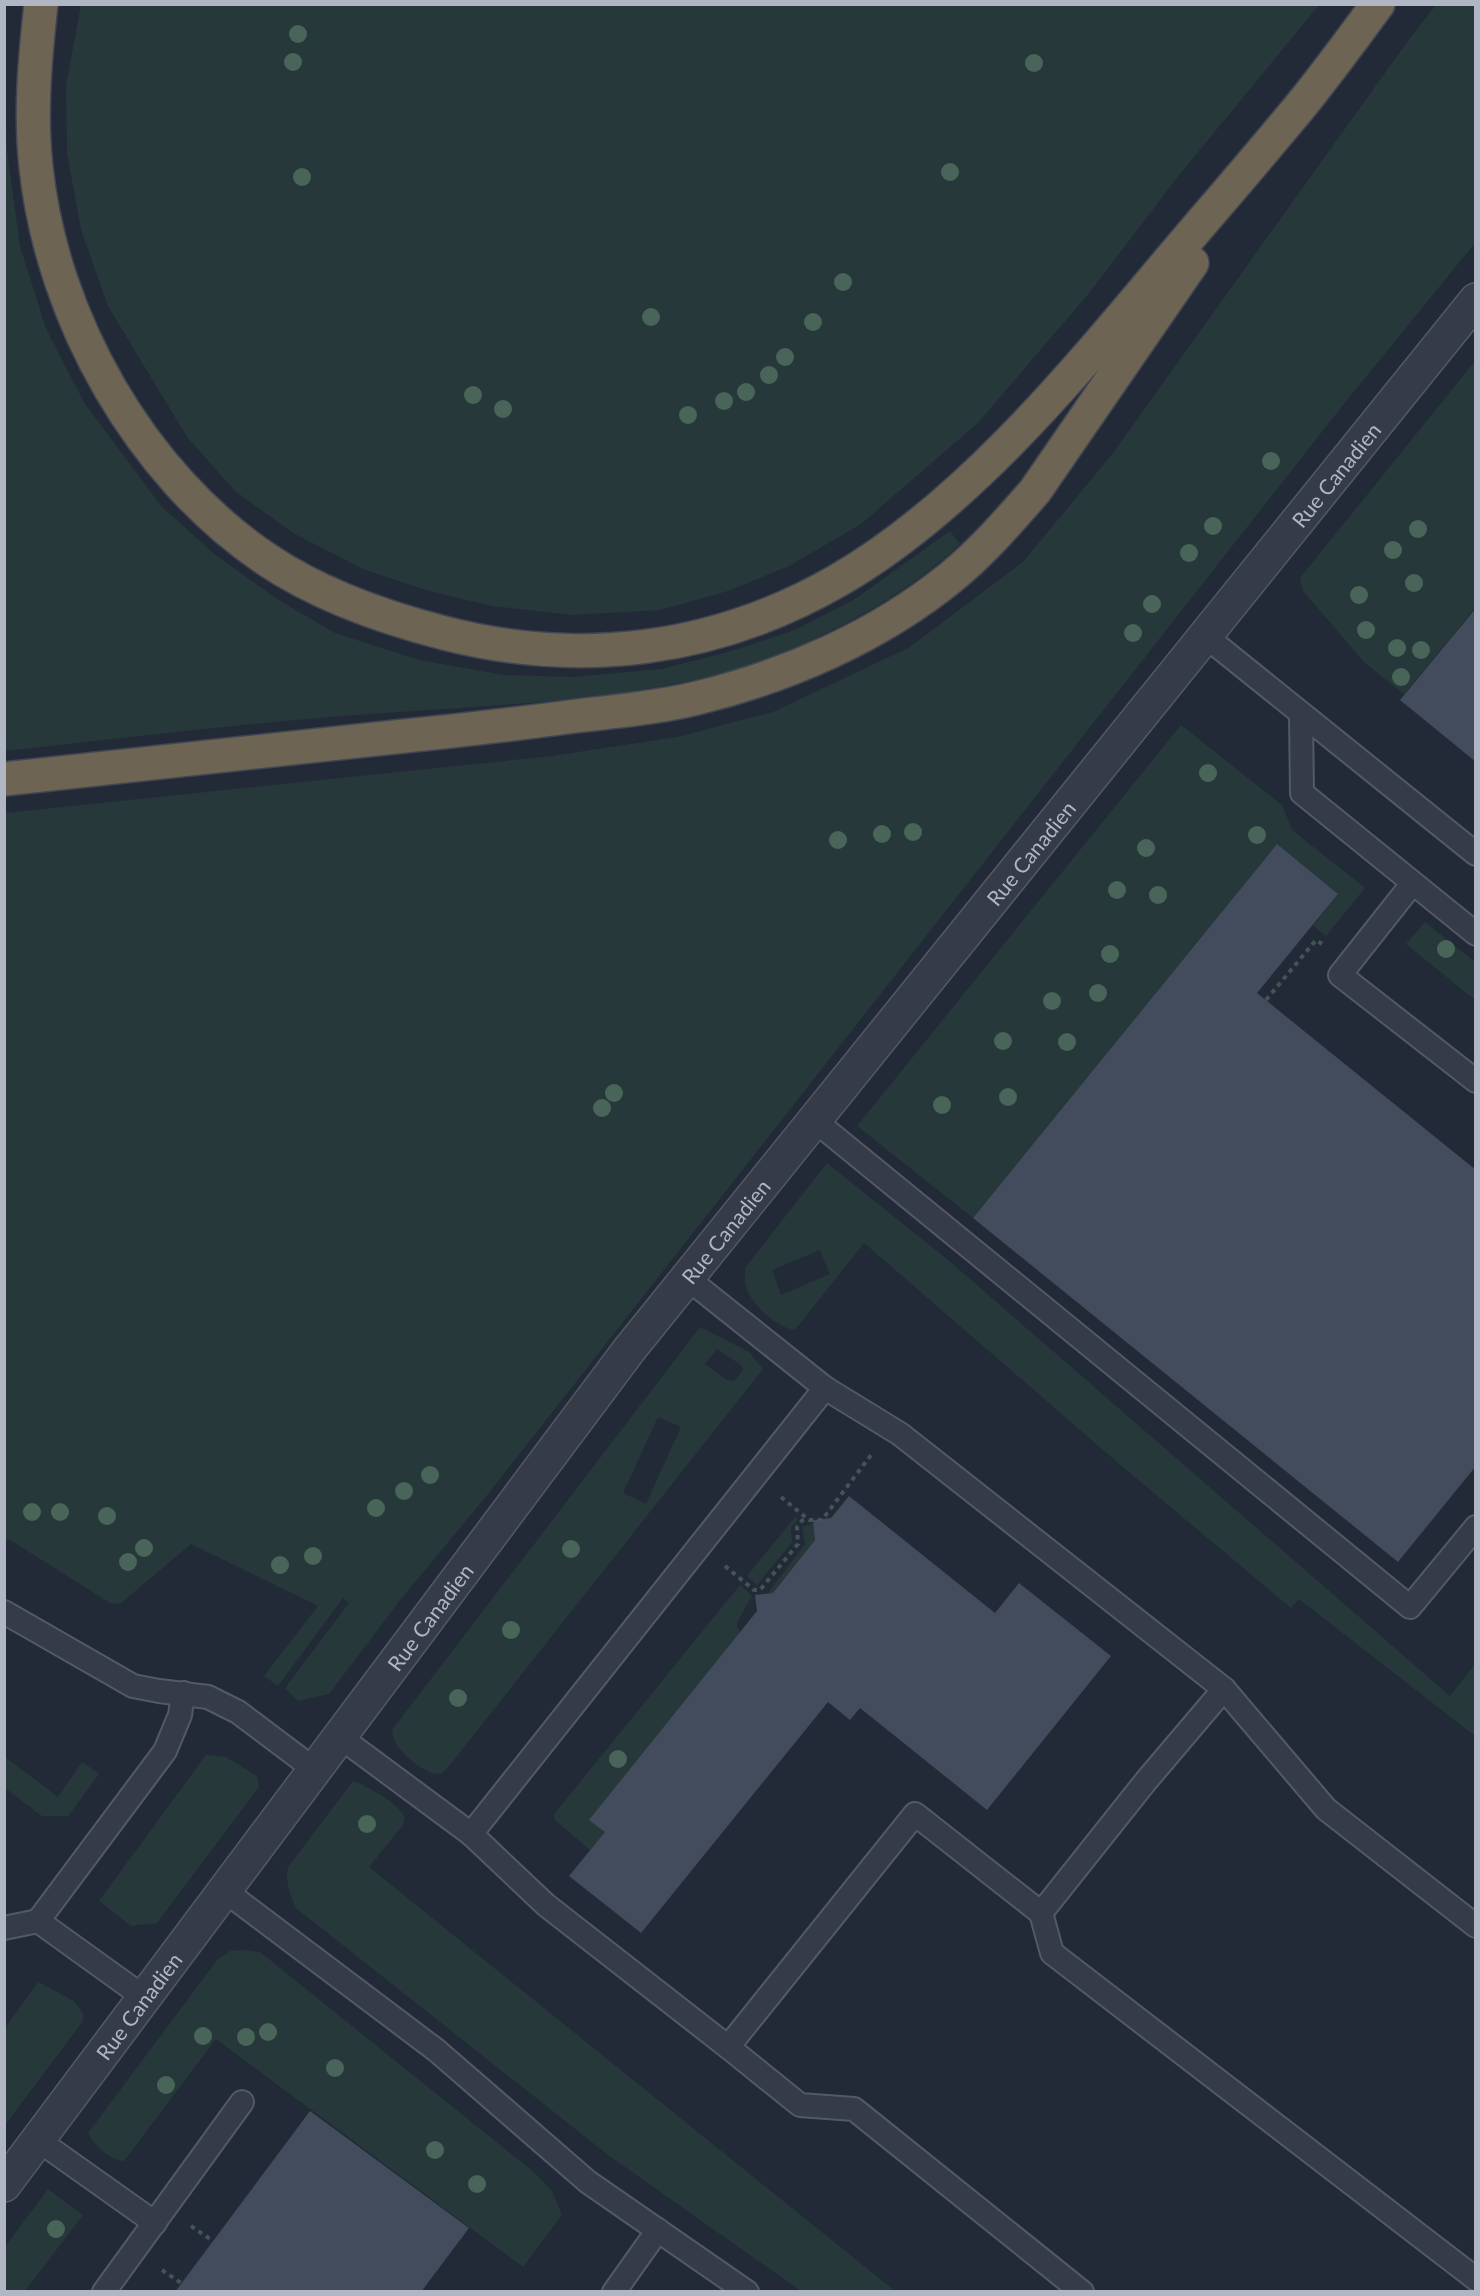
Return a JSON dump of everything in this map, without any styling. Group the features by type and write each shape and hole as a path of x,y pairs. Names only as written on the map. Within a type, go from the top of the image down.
{"highway":[{"path":"41,4 34,80 33,122 40,200 51,249 76,323 96,364 168,472 197,503 265,559 336,597 382,615 474,641 527,648 579,651 634,648 686,641 730,629 805,599 843,578 884,550 958,491 1030,420 1103,339 1300,106 1378,4"},
{"path":"4,779 637,709 696,698 750,682 831,652 913,605 950,578 986,546 1017,512 1035,491 1300,106"}],"street":[{"name":"Rue Canadien","path":"4,2185 630,1350 1476,300"}],"lane":[{"path":"1204,635 1476,854"},
{"path":"1300,714 1302,793 1476,934"},
{"path":"1412,884 1340,975 1476,1081"},
{"path":"814,1120 1410,1606 1476,1527"},
{"path":"687,1278 825,1388 900,1434 1224,1689 1326,1809 1476,1926"},
{"path":"471,1834 825,1388"},
{"path":"4,1612 133,1686 208,1697 238,1712 315,1770"},
{"path":"1041,1913 1146,1781 1224,1689"},
{"path":"38,1922 165,1751 180,1714 183,1693"},
{"path":"339,1737 471,1834 546,1905 800,2104 854,2109 1082,2292"},
{"path":"728,2047 915,1814 1041,1913 1052,1953 1476,2279"},
{"path":"225,1891 436,2050 588,2182 747,2292"},
{"path":"4,1928 38,1922 145,1998"},
{"path":"104,2292 242,2102"},
{"path":"38,2140 155,2223"},
{"path":"614,2292 658,2230"}],"path":[{"path":"1266,1000 1316,940"},
{"path":"799,1512 809,1520 822,1520 846,1485"},
{"path":"744,1581 754,1590 762,1592 798,1544 796,1527 805,1517"}],"shaded area":[{"path":"81,4 1319,5 1176,179 1090,292 978,423 861,524 789,566 728,591 660,610 573,615 492,606 429,591 363,569 293,533 235,491 187,437 108,306 81,230 67,153 66,85"},
{"path":"1436,5 1475,5 1475,243 1343,405 484,1499 401,1599 329,1694 298,1701 285,1688 349,1603 343,1598 278,1686 264,1676 318,1606 191,1544 120,1604 110,1603 5,1539 5,813 552,756 677,737 773,712 910,647 1023,562 1113,453"},
{"path":"4,85 7,151 20,246 46,329 85,404 162,507 213,553 277,599 335,633 419,660 504,675 573,677 661,669 728,652 795,630 855,599 950,531 960,544 904,588 843,625 759,663 708,677 605,695 552,701 343,716 5,751"},
{"path":"1475,361 1475,608 1404,694 1365,663 1303,591 1300,578"},
{"path":"1181,725 1282,805 1292,830 1365,888 1326,936 1313,926 1338,894 1277,844 973,1218 857,1126"},
{"path":"1425,922 1475,962 1475,1000 1406,944"},
{"path":"827,1163 947,1259 1450,1696 1475,1664 1475,1736 1299,1599 1291,1608 1117,1462 864,1243 795,1330 780,1325 754,1301 745,1285 745,1268","holes":["820,1250 830,1274 781,1295 772,1270"]},
{"path":"700,1327 749,1352 763,1369 445,1771 437,1774 431,1772 404,1754 396,1744 392,1730","holes":["717,1349 741,1365 743,1370 734,1381 727,1380 705,1364","658,1417 681,1427 646,1504 623,1493"]},
{"path":"795,1517 798,1520 791,1527 792,1542 757,1585 747,1576"},
{"path":"814,1523 815,1540 773,1593 768,1593 805,1544 802,1527"},
{"path":"740,1585 752,1596 737,1622 737,1628 741,1632 590,1820 605,1832 590,1850 554,1819 555,1813"},
{"path":"206,1755 226,1757 257,1776 259,1787 157,1923 131,1926 99,1901"},
{"path":"5,1757 58,1797 82,1762 99,1774 68,1816 42,1816 5,1788"},
{"path":"353,1781 390,1801 405,1818 403,1825 369,1867 895,2291 801,2291 608,2155 296,1908 288,1883 288,1867"},
{"path":"230,1951 260,1952 535,2173 552,2191 562,2215 523,2267 216,2039 124,2161 103,2152 94,2142 88,2133 218,1959"},
{"path":"38,1982 74,2001 83,2013 83,2021 5,2125 5,2028"},
{"path":"48,2189 83,2215 25,2291 5,2291 5,2247"}],"building":[{"path":"1476,608 1476,762 1400,700"},
{"path":"1277,844 1338,894 1257,993 1476,1170 1476,1466 1398,1562 973,1218"},
{"path":"849,1496 995,1613 1019,1583 1111,1656 987,1810 860,1708 850,1720 828,1702 641,1933 569,1876 605,1832 589,1820 757,1611 755,1595 773,1593 815,1540 813,1520 831,1518"},
{"path":"310,2111 469,2228 421,2292 175,2292"}]}
